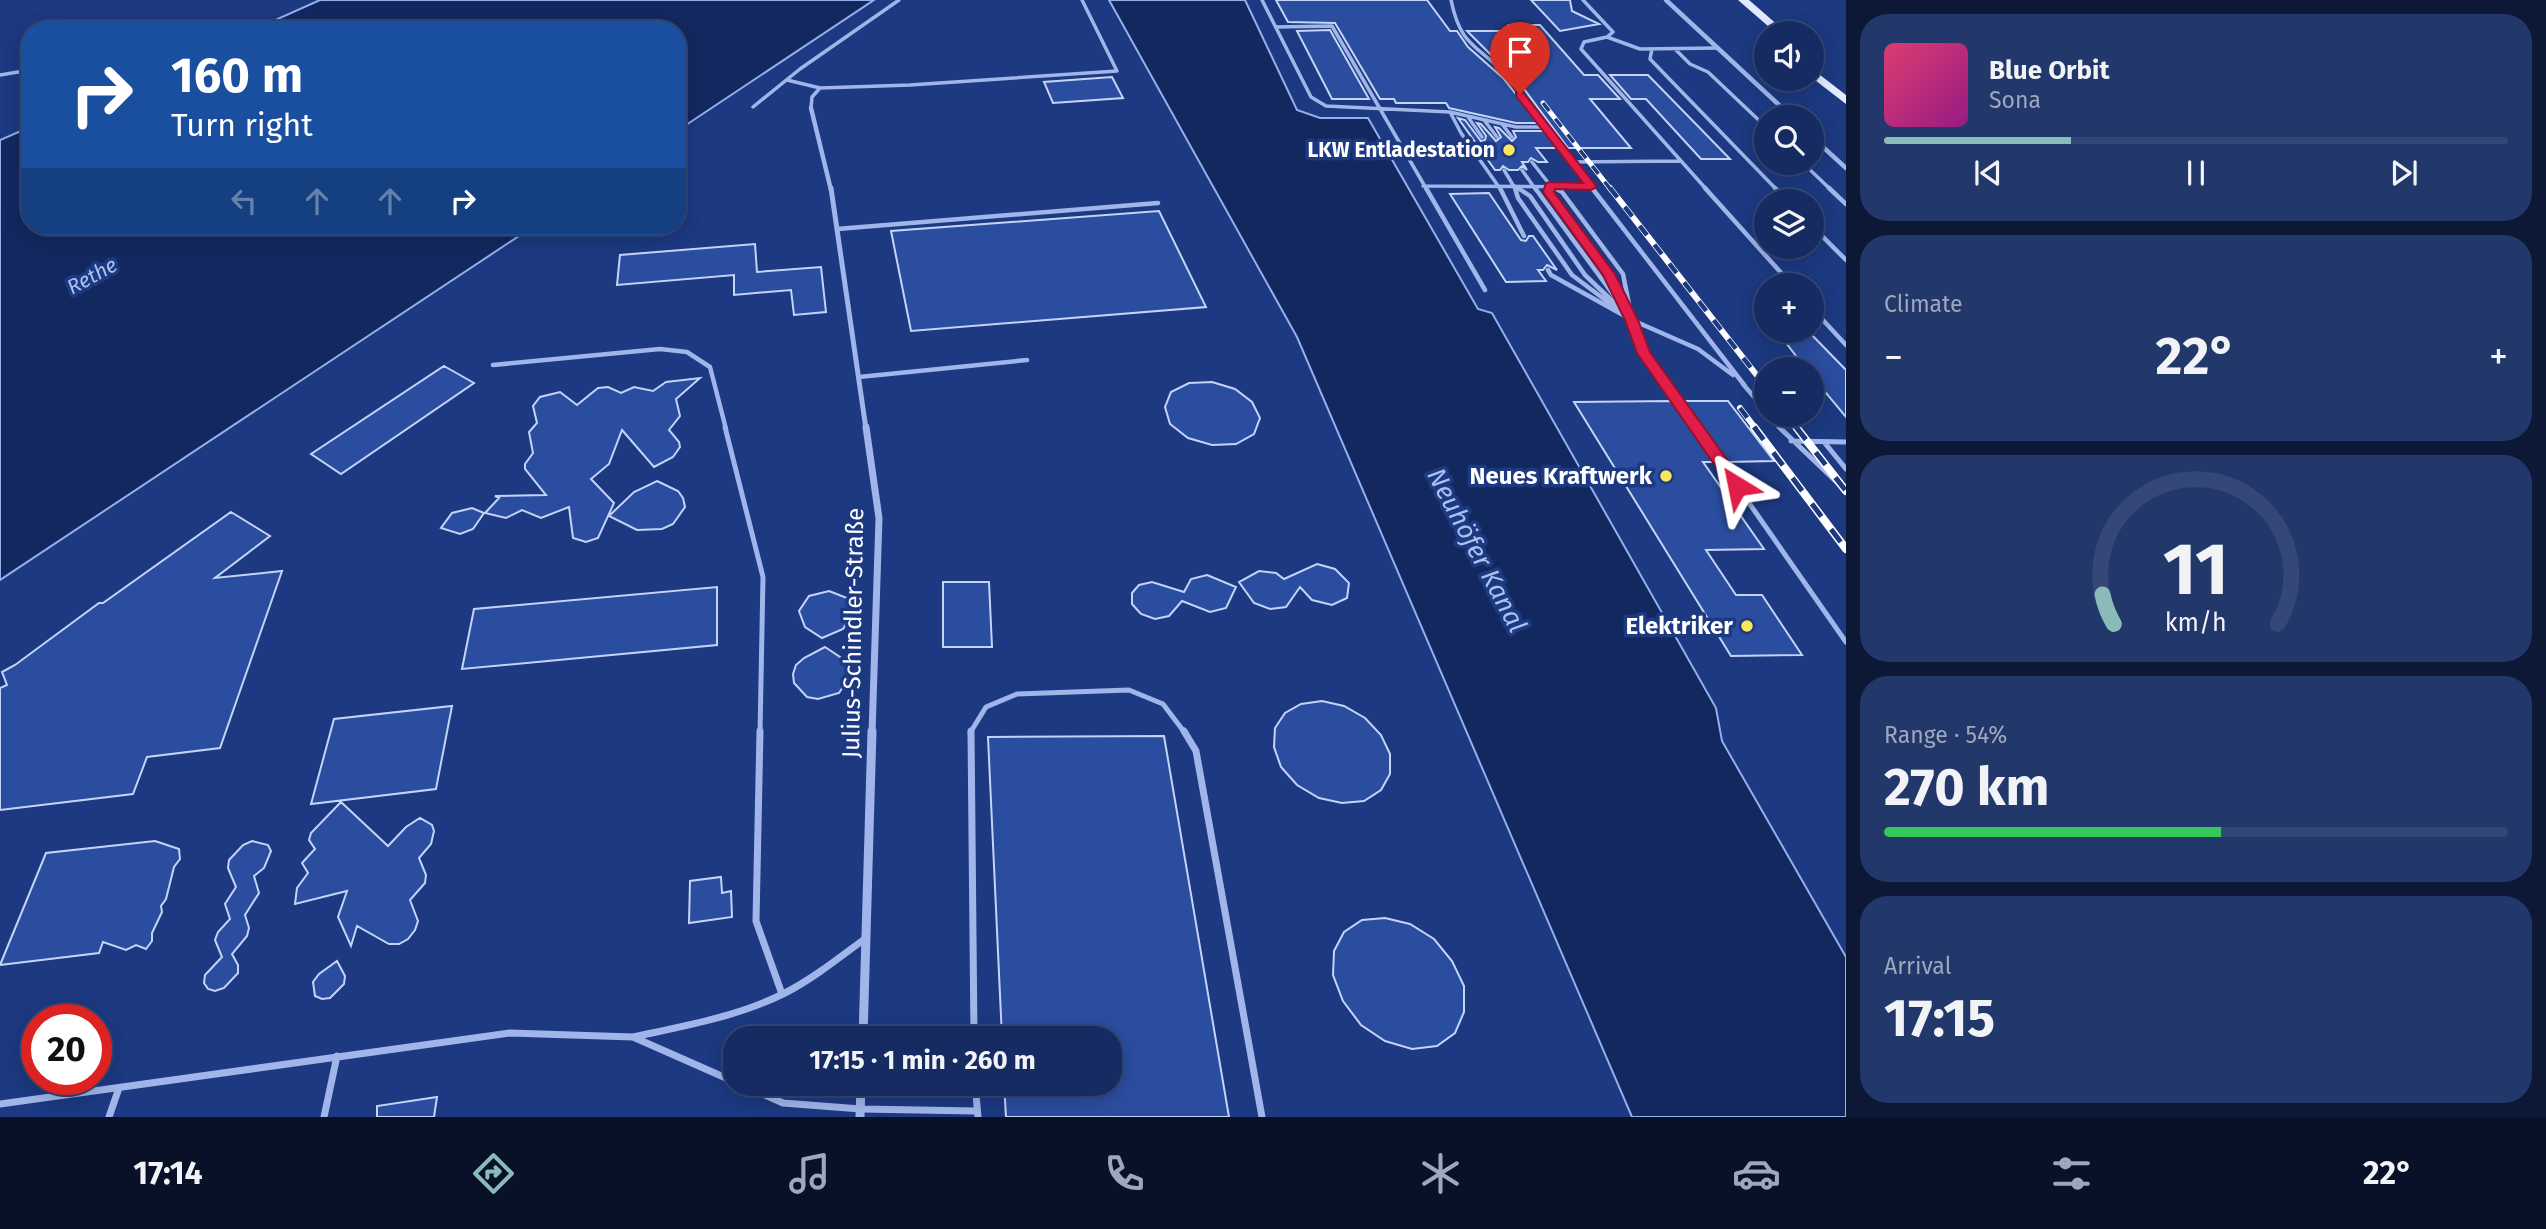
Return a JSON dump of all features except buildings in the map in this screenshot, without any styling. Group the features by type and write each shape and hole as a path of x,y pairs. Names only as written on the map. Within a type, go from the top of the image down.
{"main road":[{"path":"1729,0 1754,21"},
{"path":"1743,0 1768,21"},
{"path":"1824,69 1846,87"},
{"path":"1824,82 1846,101"}],"street":[{"path":"1666,0 1779,105"},
{"name":"Julius-Schindler-Straße","path":"811,108 828,170 879,518 863,1026"},
{"path":"1824,147 1846,168"}],"lane":[{"path":"753,107 899,0"},
{"path":"787,80 820,88 910,85 1117,71 1082,0"},
{"path":"1262,0 1311,97 1326,106 1450,112 1502,124 1545,127"},
{"path":"1451,0 1456,26 1470,44 1506,75 1570,162 1754,397"},
{"path":"1583,0 1613,32 1607,37 1584,42 1581,49 1781,273"},
{"path":"1276,27 1332,26 1485,290"},
{"path":"1607,37 1640,49 1718,48"},
{"path":"1652,49 1650,59 1776,189"},
{"path":"1675,49 1690,64 1708,72 1754,116"},
{"path":"0,75 21,72"},
{"path":"811,108 812,97 820,88"},
{"path":"1450,112 1461,134 1499,186 1524,236"},
{"path":"1467,116 1482,137"},
{"path":"1484,120 1497,137"},
{"path":"1502,124 1512,137"},
{"path":"1570,162 1681,161"},
{"path":"1532,162 1550,185 1562,192 1623,274 1632,320"},
{"path":"1504,170 1515,186 1518,198 1572,275 1632,320"},
{"path":"1522,170 1632,320"},
{"path":"1816,175 1846,204"},
{"path":"1550,185 1548,192 1609,274 1632,320 1644,353 1846,642"},
{"path":"1423,186 1591,187"},
{"path":"1515,186 1530,196 1585,275 1632,320"},
{"path":"837,229 1158,203"},
{"path":"1824,238 1846,260"},
{"path":"1550,273 1632,320 1691,344 1716,359 1745,386"},
{"path":"1824,321 1846,345"},
{"path":"493,365 660,349 683,350 697,355 710,368 763,577 757,921 782,994"},
{"path":"859,377 1027,360"},
{"path":"1779,427 1846,491"},
{"path":"1791,441 1846,442"},
{"path":"1824,442 1846,469"},
{"path":"974,1026 969,734 986,707 1017,694 1129,690 1163,704 1181,724 1196,751 1262,1117"},
{"path":"0,1104 510,1033 634,1037 727,1015 782,994 823,971 866,938"},
{"path":"634,1037 723,1077"},
{"path":"324,1117 337,1056"},
{"path":"109,1117 119,1088"},
{"path":"767,1096 783,1103 860,1113 977,1114 976,1096"}],"water":[{"path":"320,0 874,0 686,125 686,21 273,21"},
{"name":"Neuhöfer Kanal","path":"1109,0 1245,0 1297,110 1320,118 1368,118 1478,309 1492,313 1716,708 1722,741 1846,957 1846,1117 1632,1117 1297,337"},
{"name":"Rethe","path":"21,131 21,235 520,235 0,580 0,140"}],"railway":[{"path":"1543,103 1611,190"},
{"path":"1610,188 1754,372"},
{"path":"1740,408 1756,429"},
{"path":"1754,427 1846,549"},
{"path":"1796,427 1846,491"}],"place":[{"name":"LKW Entladestation","path":"1509,150"},
{"name":"Neues Kraftwerk","path":"1666,476"},
{"name":"Elektriker","path":"1747,626"}],"route":[{"path":"1520,94 1591,187 1550,185 1548,192 1609,274 1632,320 1644,353 1737,486"}]}
